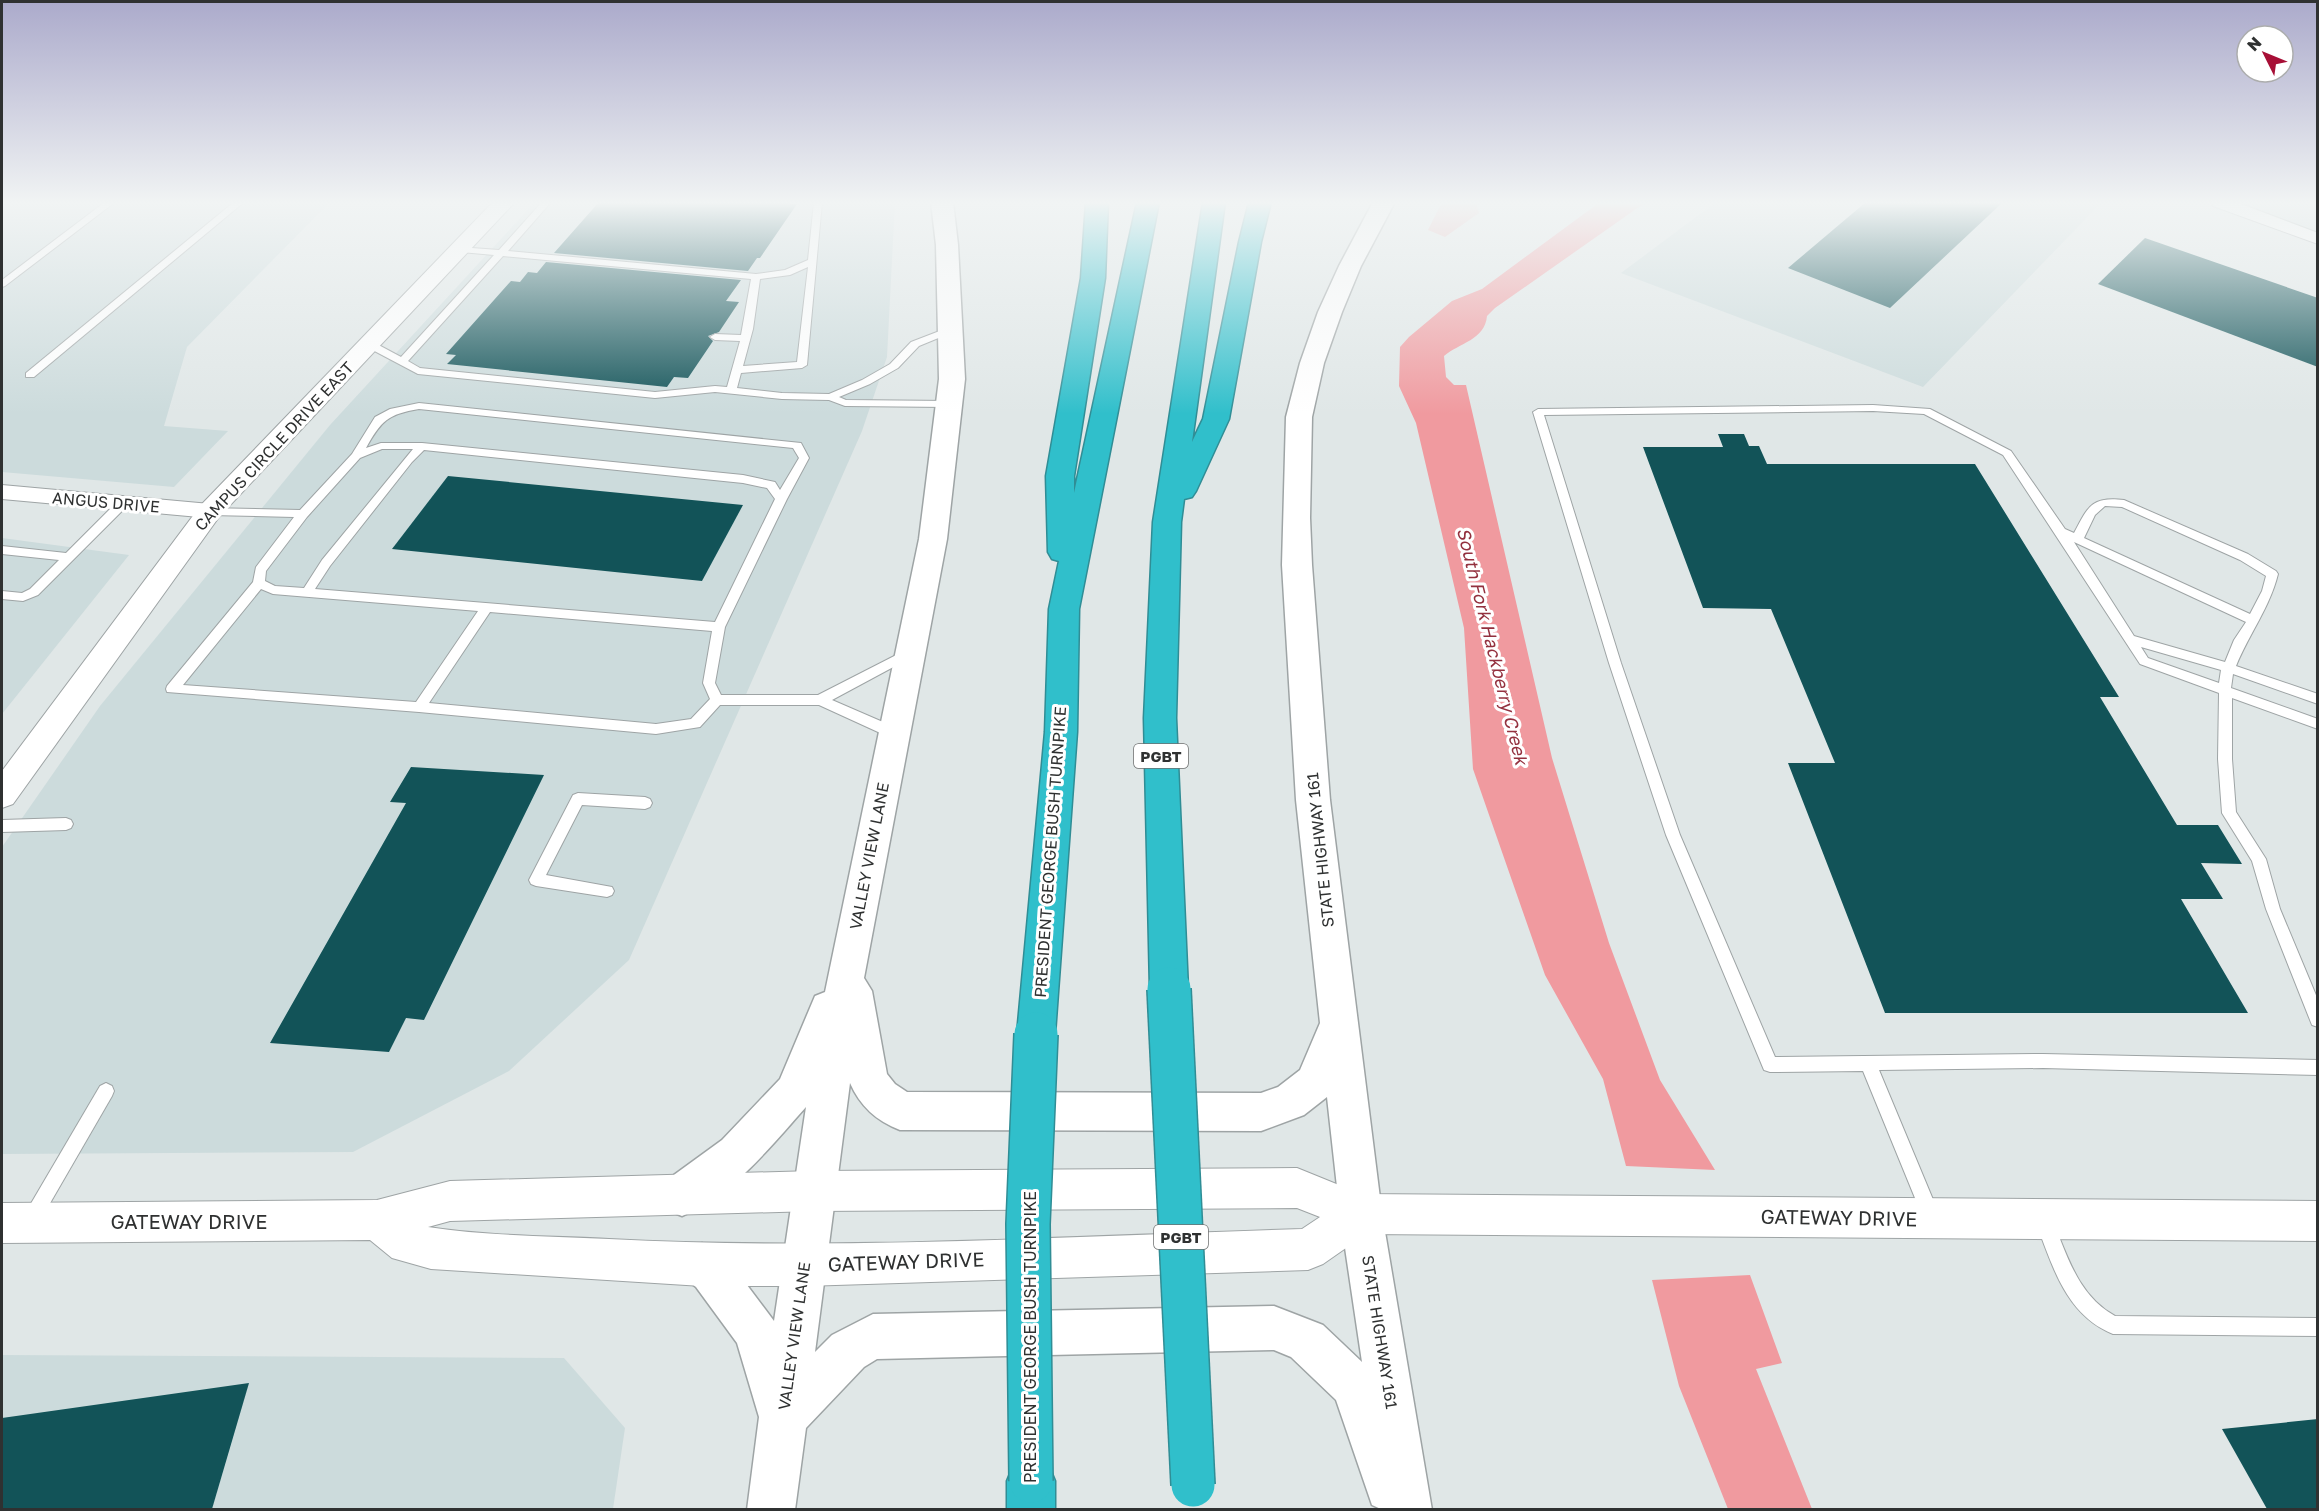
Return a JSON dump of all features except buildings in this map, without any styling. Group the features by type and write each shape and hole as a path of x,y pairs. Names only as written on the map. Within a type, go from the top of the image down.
{"highway":[{"path":"1064,609 1060,476 1093,273"},
{"name":"PRESIDENT GEORGE BUSH TURNPIKE","path":"1031,1496 1028,1224 1036,1034 1061,732 1064,609 1133,273"},
{"name":"PGBT","path":"1194,1497 1169,989 1160,718 1167,522 1204,273"},
{"path":"1167,522 1216,420 1244,273"}],"main road":[{"name":"VALLEY VIEW LANE","path":"771,1509 848,962 933,539 952,379 946,273"},
{"name":"STATE HIGHWAY 161","path":"1347,273 1312,363 1299,417 1297,577 1314,800 1361,1214 1408,1509"},
{"path":"848,962 869,1081 881,1097 900,1112 1261,1112 1290,1102 1315,1083 1340,1021"},
{"path":"682,1195 737,1154 794,1092 848,962"},
{"path":"702,1265 756,1331 782,1419 848,1351 873,1337 1274,1328 1306,1341 1354,1386 1396,1509"}],"street":[{"name":"CAMPUS CIRCLE DRIVE EAST","path":"2,795 210,511 437,273"},
{"name":"ANGUS DRIVE","path":"2,492 210,511"},
{"name":"GATEWAY DRIVE","path":"16,1223 377,1220 450,1201 814,1191 1297,1188 1361,1214 2318,1221"},
{"name":"GATEWAY DRIVE","path":"377,1220 406,1243 431,1248 702,1265 804,1265 865,1261 1308,1249 1361,1214"}],"lane":[{"path":"2,284 17,273"},
{"path":"30,375 154,273"},
{"path":"402,362 484,273"},
{"path":"709,273 756,277 788,273"},
{"path":"737,370 802,365 812,273"},
{"path":"731,391 746,338 756,277"},
{"path":"830,397 866,382 894,366 915,344 950,330"},
{"path":"715,338 746,338"},
{"path":"369,344 418,371 655,395 715,389 782,396 830,397 845,403 949,404"},
{"path":"717,700 709,683 719,627 780,499 804,458 797,445 419,406 395,409 377,419 356,456 303,514 260,570 260,584 172,689 419,707 656,729 694,723 717,700 820,700 894,734"},
{"path":"2318,724 2144,661 2007,453 1926,411 1873,408 1538,412 1615,663 1673,835 1770,1065 2043,1061 2318,1068"},
{"path":"356,456 381,446 422,446 744,479 771,485 780,499"},
{"path":"307,593 326,563 408,460 422,446"},
{"path":"2077,539 2096,505 2106,501 2124,504 2244,557 2272,574 2268,591 2240,639 2225,677 2225,759 2229,813 2259,859 2273,909 2318,1020"},
{"path":"2,595 23,597 34,592 123,503"},
{"path":"210,511 303,514"},
{"path":"2061,532 2253,620"},
{"path":"2,550 69,557"},
{"path":"260,584 273,590 719,627"},
{"path":"419,707 487,608"},
{"path":"2127,638 2229,668 2318,699"},
{"path":"820,700 910,654"},
{"path":"607,891 537,880 578,799 645,803"},
{"path":"2,826 66,824"},
{"path":"1868,1063 1932,1218"},
{"path":"16,1223 106,1091"},
{"path":"2043,1219 2075,1294 2082,1304 2107,1322 2127,1327 2318,1327"}],"shaded area":[{"path":"2,273 260,273 187,347 164,426 228,431 174,487 2,472"},
{"path":"470,273 891,273 887,357 862,431 629,960 509,1071 353,1152 2,1154 2,847 100,706 330,425"},
{"path":"1622,273 2034,273 1923,387"},
{"path":"2,538 129,555 2,714"},
{"path":"2,1355 564,1358 625,1428 613,1509 2,1510"}],"water":[{"name":"South Fork Hackberry Creek","path":"1504,273 1546,273 1495,308 1487,316 1482,331 1476,336 1444,356 1446,377 1454,385 1466,385 1552,758 1609,943 1660,1080 1715,1170 1626,1166 1603,1079 1545,975 1473,769 1464,628 1416,423 1399,386 1400,347 1452,301 1482,289"},
{"path":"1750,1275 1782,1363 1756,1369 1812,1509 1728,1509 1679,1386 1652,1280"}]}
